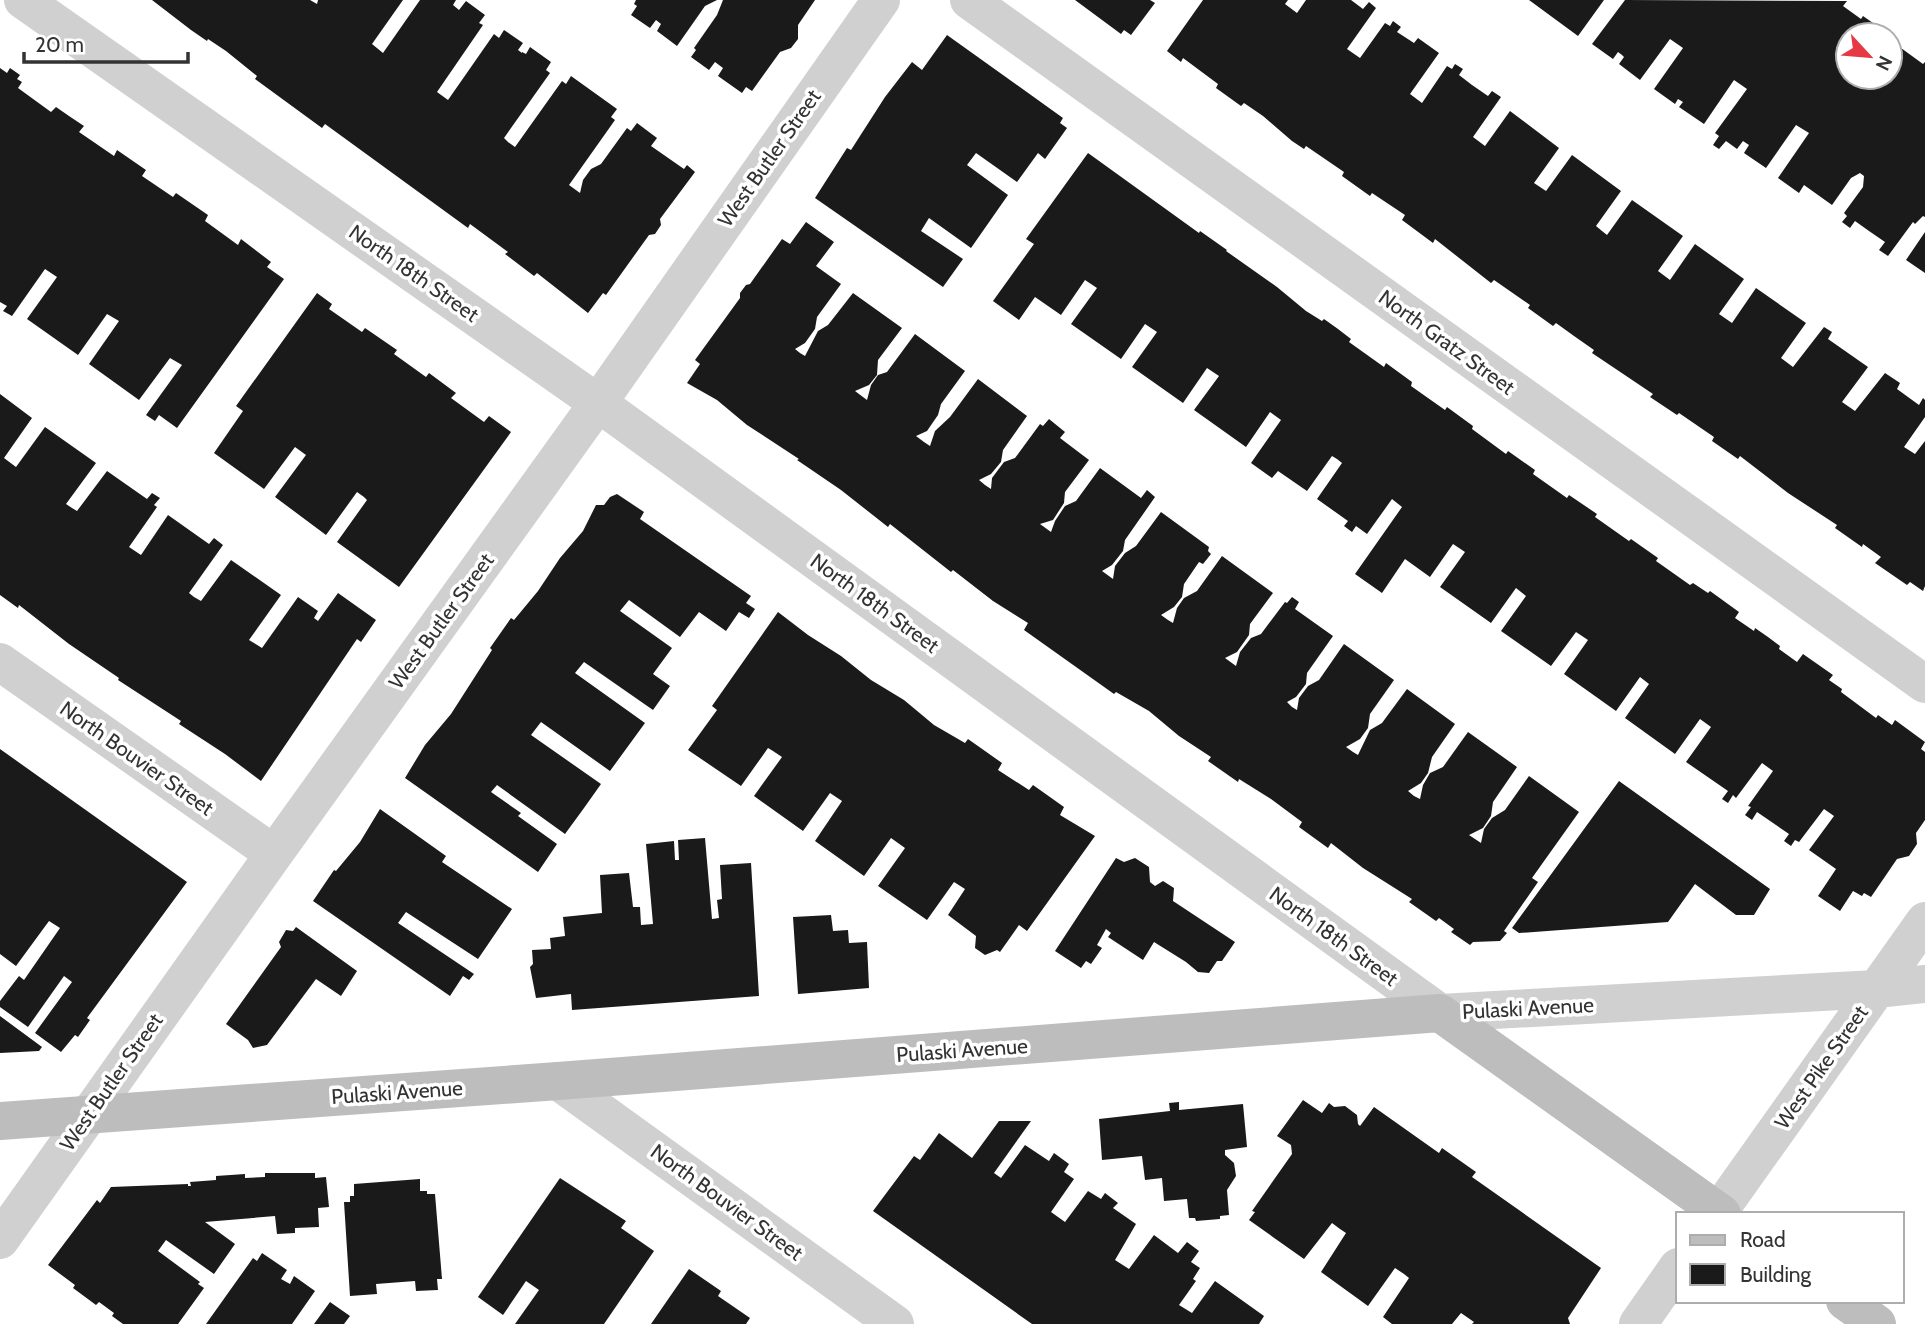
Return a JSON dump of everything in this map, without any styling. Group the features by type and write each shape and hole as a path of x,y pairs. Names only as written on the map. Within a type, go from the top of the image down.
{"street":[{"name":"North 18th Street","path":"23,0 598,402 1718,1212"},
{"name":"West Butler Street","path":"0,1240 598,402 881,0"},
{"name":"North Gratz Street","path":"969,0 1925,684"},
{"name":"North Bouvier Street","path":"0,662 274,853"},
{"name":"West Pike Street","path":"1720,1212 1925,921"},
{"name":"Pulaski Avenue","path":"0,1121 1440,1013 1877,989 1925,984"},
{"name":"North Bouvier Street","path":"558,1081 895,1324"},
{"path":"1637,1324 1676,1270"},
{"path":"1848,1303 1877,1324"}],"building":[{"path":"152,0 310,0 317,4 318,0 403,0 372,44 383,53 420,0 456,0 453,5 459,10 466,1 485,15 479,23 483,25 437,92 448,100 494,34 499,38 504,30 523,43 518,50 522,53 526,54 530,47 551,62 546,70 550,73 504,138 508,142 515,147 562,81 566,84 571,76 617,109 611,117 615,120 569,185 580,193 583,180 591,169 601,164 627,128 631,131 637,123 657,138 651,146 684,169 687,165 695,172 660,219 661,225 655,234 649,235 606,295 603,293 588,313 537,273 534,276 505,254 508,252 470,224 468,228 325,124 322,128 255,79 257,76 226,51 191,30"},
{"path":"636,0 717,0 705,6 677,46 657,31 661,24 656,20 650,28 631,15 637,6 634,4"},
{"path":"723,0 815,0 798,25 798,39 791,48 780,52 752,91 746,87 742,93 718,76 723,68 715,62 709,70 691,57 696,50 694,48 717,15"},
{"path":"1075,0 1150,0 1155,3 1131,35 1124,30 1121,34"},
{"path":"1203,0 1288,0 1285,4 1297,13 1306,0 1351,0 1363,9 1369,2 1376,8 1347,49 1360,58 1385,23 1390,26 1393,21 1401,27 1397,32 1414,43 1418,38 1439,53 1410,94 1422,103 1447,66 1452,69 1455,64 1463,69 1459,75 1472,85 1488,96 1492,91 1501,97 1473,137 1485,146 1510,111 1559,148 1534,183 1546,191 1572,155 1621,191 1596,226 1607,235 1632,200 1683,236 1658,271 1670,280 1695,244 1744,279 1719,314 1732,323 1756,288 1806,323 1781,358 1793,367 1824,327 1832,332 1828,339 1868,367 1842,402 1855,411 1885,373 1900,383 1897,389 1919,405 1923,398 1925,417 1904,447 1915,454 1925,441 1923,591 1910,582 1907,585 1875,563 1881,557 1835,528 1837,525 1788,493 1740,456 1738,459 1712,441 1714,437 1650,397 1653,394 1592,353 1594,350 1556,323 1553,326 1528,308 1530,305 1494,280 1491,283 1435,239 1433,243 1402,220 1405,215 1372,193 1370,196 1342,176 1344,172 1306,146 1304,149 1292,141 1263,116 1244,103 1241,106 1216,88 1218,84 1183,58 1181,62 1167,51"},
{"path":"1529,0 1604,0 1578,36"},
{"path":"1625,0 1847,1 1843,6 1861,19 1863,16 1870,21 1834,21 1834,91 1904,91 1904,50 1923,64 1925,62 1925,217 1915,224 1913,222 1888,256 1879,250 1885,242 1855,221 1850,228 1842,222 1847,216 1844,213 1863,187 1864,176 1860,173 1851,178 1832,205 1804,185 1799,193 1778,178 1809,133 1796,125 1766,168 1744,153 1749,145 1743,141 1737,149 1726,141 1719,149 1713,145 1719,136 1715,133 1747,89 1734,80 1704,124 1679,107 1683,102 1678,99 1675,104 1654,89 1683,48 1670,39 1640,80 1619,64 1624,57 1618,52 1613,59 1592,44"},
{"path":"947,35 1063,118 1060,123 1067,128 1045,159 1038,153 1017,182 976,153 967,165 1008,195 971,248 929,218 921,231 963,259 943,287 815,198 847,148 851,150 885,97 912,62 922,70"},
{"path":"0,68 7,73 10,68 20,75 17,79 22,82 18,88 51,112 56,107 84,126 79,132 114,156 117,150 146,170 142,176 173,197 176,193 208,215 205,221 238,245 241,239 271,262 267,267 284,279 177,428 159,415 155,421 146,415 182,365 170,358 139,400 89,364 119,321 107,314 78,355 27,319 57,277 45,269 12,316 3,311 7,306 0,302"},
{"path":"1088,153 1227,250 1306,311 1338,329 1351,339 1349,342 1384,367 1386,363 1412,382 1411,386 1445,410 1447,407 1506,454 1508,451 1535,470 1533,474 1567,498 1569,495 1597,514 1595,517 1658,558 1656,561 1690,585 1693,583 1708,593 1710,591 1739,612 1735,618 1768,637 1797,662 1803,654 1833,675 1829,680 1842,689 1841,692 1876,718 1878,715 1892,725 1895,720 1925,742 1921,749 1925,752 1925,820 1916,833 1917,844 1909,856 1897,859 1871,897 1853,891 1840,911 1818,896 1836,869 1809,850 1834,816 1824,809 1799,842 1795,840 1791,846 1784,841 1789,834 1757,812 1752,820 1745,815 1751,807 1748,806 1773,771 1762,763 1736,798 1733,795 1728,803 1722,799 1728,791 1686,762 1711,727 1700,719 1675,754 1625,718 1649,684 1640,677 1616,711 1564,674 1588,640 1576,632 1551,666 1501,631 1526,596 1516,588 1491,623 1440,587 1465,552 1453,544 1430,577 1405,559 1382,593 1355,574 1402,507 1392,499 1367,534 1356,526 1352,532 1344,526 1348,521 1317,499 1342,463 1337,459 1332,456 1307,491 1278,471 1272,478 1251,463 1281,420 1270,412 1246,447 1194,410 1219,376 1207,368 1183,403 1132,367 1157,332 1145,324 1121,359 1071,324 1097,288 1085,280 1061,315 1035,297 1019,320 993,301 1034,244 1026,239"},
{"path":"806,222 834,242 816,266 841,284 817,317 815,329 805,343 795,349 800,353 805,356 818,331 828,325 853,293 902,328 878,360 877,375 869,385 855,391 867,400 871,385 878,375 887,372 915,334 965,371 941,404 938,415 927,431 916,436 924,442 930,446 935,431 950,417 978,379 1027,416 1003,450 1001,462 991,474 979,480 985,485 991,489 992,478 1004,462 1015,458 1040,424 1043,426 1049,419 1065,432 1060,438 1089,460 1065,492 1064,503 1053,520 1040,524 1051,532 1065,506 1076,501 1100,468 1141,498 1147,490 1155,497 1125,540 1123,551 1112,565 1102,571 1113,579 1115,566 1125,553 1136,546 1161,512 1209,547 1211,554 1203,564 1199,562 1184,584 1182,597 1174,607 1161,615 1173,623 1177,608 1184,598 1197,591 1222,556 1273,593 1250,624 1249,635 1237,652 1225,658 1236,666 1240,652 1251,638 1261,634 1285,602 1292,597 1299,602 1295,609 1333,636 1307,673 1306,684 1296,697 1287,702 1292,707 1297,710 1299,698 1308,686 1319,680 1344,644 1394,680 1370,714 1368,728 1360,739 1346,747 1358,755 1370,730 1382,723 1407,689 1455,724 1432,757 1428,773 1421,783 1408,791 1414,796 1420,799 1423,785 1430,773 1443,767 1468,732 1517,767 1493,802 1491,816 1483,828 1469,835 1481,843 1484,829 1492,818 1505,810 1529,776 1579,812 1532,878 1538,882 1500,941 1473,942 1470,945 1451,932 1454,929 1439,918 1436,921 1409,902 1412,899 1363,868 1331,843 1328,848 1299,827 1302,822 1271,799 1239,779 1238,782 1208,761 1211,757 1179,736 1149,711 1116,692 1114,694 1024,630 1028,623 993,601 953,570 951,572 890,524 888,527 797,460 799,459 747,425 717,400 687,383 700,364 695,360 740,298 740,293 750,284 782,239 790,244"},
{"path":"1925,232 1925,273 1906,260"},
{"path":"317,293 332,304 329,309 362,332 365,328 397,350 394,354 426,377 429,373 456,393 451,398 484,422 489,416 511,432 399,587 337,542 367,500 364,497 357,492 326,535 275,497 306,455 295,447 264,489 214,453 243,411 236,406"},
{"path":"0,394 32,418 4,458 16,467 45,427 96,463 66,504 72,508 77,511 107,471 147,499 152,493 160,498 154,505 157,507 129,547 141,555 168,515 209,544 214,538 223,545 189,593 194,597 201,601 231,560 281,595 249,640 262,648 298,597 318,611 314,618 318,621 338,593 376,620 361,642 357,639 261,781 179,724 181,721 118,680 119,678 19,605 18,608 0,595"},
{"path":"617,494 644,512 640,519 751,596 746,603 755,609 749,618 739,612 726,631 699,612 680,637 629,600 620,611 672,648 653,674 670,686 653,710 584,662 575,673 645,723 610,771 541,722 531,735 601,784 584,808 565,834 497,785 491,792 521,813 518,816 557,844 538,872 405,778 425,745 451,714 511,618 514,620 538,591 560,558 583,531 596,505 604,505 610,497"},
{"path":"778,612 871,680 904,700 934,725 965,743 968,739 1002,763 998,770 1029,790 1033,785 1064,807 1060,815 1095,836 1027,931 1019,925 1000,952 997,950 985,955 975,948 976,936 948,915 965,889 954,882 927,920 878,886 905,848 891,838 864,876 815,841 842,801 830,793 803,831 754,796 782,757 773,751 768,748 741,786 688,750 717,710 712,706"},
{"path":"0,749 187,882 87,1018 90,1020 78,1037 75,1035 61,1052 35,1033 72,982 64,976 28,1027 0,1007 0,1001 19,976 24,980 60,928 49,921 16,966 0,954"},
{"path":"1619,781 1770,889 1754,915 1736,915 1695,884 1668,922 1519,933 1512,928"},
{"path":"380,809 446,856 442,862 512,909 478,959 406,912 398,923 474,974 469,980 463,976 450,996 313,901 334,870 336,871 360,842"},
{"path":"705,838 712,919 719,918 717,900 722,899 720,865 751,863 759,996 572,1010 571,994 536,998 530,967 533,964 532,950 551,949 550,938 565,936 563,917 602,913 600,875 629,873 633,907 640,907 641,925 653,924 646,844 674,841 675,860 679,860 678,840"},
{"path":"1116,858 1124,862 1135,858 1149,867 1150,882 1155,886 1163,881 1174,888 1173,901 1235,942 1222,961 1217,961 1209,973 1198,972 1154,942 1143,960 1108,937 1111,933 1106,929 1097,945 1102,948 1091,964 1086,961 1081,968 1055,951"},
{"path":"831,915 833,931 848,930 849,943 867,942 869,988 798,994 793,917"},
{"path":"296,927 357,971 341,996 316,979 267,1045 253,1048 248,1040 226,1024 281,947 279,942 286,930 293,931"},
{"path":"0,1016 42,1047 39,1051 0,1053"},
{"path":"1303,1100 1322,1113 1329,1103 1334,1107 1345,1106 1357,1115 1360,1126 1374,1107 1439,1153 1442,1148 1476,1172 1472,1177 1601,1268 1568,1318 1570,1324 1472,1324 1474,1322 1461,1313 1452,1324 1392,1324 1383,1317 1409,1278 1404,1274 1395,1268 1368,1306 1321,1272 1346,1233 1332,1223 1304,1259 1249,1220 1255,1212 1252,1211 1292,1154 1291,1145 1277,1136"},
{"path":"1179,1102 1179,1110 1243,1104 1247,1147 1225,1150 1225,1155 1234,1163 1236,1176 1227,1190 1229,1215 1220,1216 1220,1219 1196,1221 1195,1218 1189,1218 1187,1199 1164,1201 1162,1178 1145,1180 1142,1156 1102,1160 1099,1119 1170,1111 1169,1103"},
{"path":"999,1121 1031,1121 994,1173 1001,1178 1025,1145 1049,1161 1054,1153 1069,1164 1064,1172 1074,1179 1051,1212 1065,1222 1088,1191 1101,1199 1105,1193 1118,1203 1113,1208 1136,1224 1115,1260 1129,1269 1154,1235 1178,1253 1187,1242 1199,1251 1191,1262 1200,1268 1193,1279 1196,1281 1179,1305 1192,1313 1215,1281 1264,1316 1259,1324 1032,1324 873,1211 914,1156 920,1160 939,1133 972,1158"},
{"path":"265,1173 315,1173 315,1178 326,1177 329,1207 318,1208 319,1227 295,1228 295,1233 277,1234 275,1216 205,1222 235,1244 214,1274 166,1240 158,1251 200,1282 198,1284 204,1288 178,1324 123,1324 112,1316 114,1313 99,1302 96,1305 48,1265 97,1200 100,1203 111,1187 191,1186 190,1182 216,1180 216,1176 245,1174 245,1178 265,1177"},
{"path":"560,1178 626,1221 621,1228 654,1251 604,1324 515,1324 539,1290 526,1281 503,1315 478,1297"},
{"path":"420,1179 420,1191 435,1194 442,1279 437,1279 438,1290 416,1291 415,1281 376,1284 377,1294 350,1296 344,1202 350,1202 350,1196 354,1196 354,1184"},
{"path":"262,1253 287,1270 281,1279 290,1284 294,1276 315,1291 292,1324 206,1324 253,1258 257,1261"},
{"path":"689,1269 721,1291 718,1296 750,1318 746,1324 651,1324"},
{"path":"330,1302 350,1316 344,1324 314,1324"}]}
